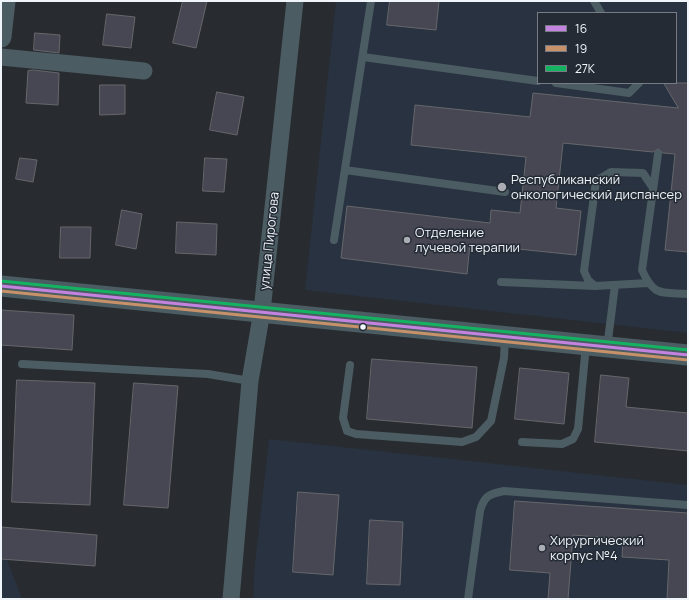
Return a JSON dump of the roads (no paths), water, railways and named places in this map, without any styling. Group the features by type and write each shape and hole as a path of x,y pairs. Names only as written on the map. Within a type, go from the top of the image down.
{"street":[{"path":"1,37 5,1"},
{"name":"улица Пирогова","path":"231,599 250,381 262,311 295,1"},
{"path":"1,57 144,71"},
{"path":"1,286 262,311 505,338 688,355"}],"lane":[{"path":"334,240 371,1"},
{"path":"594,1 600,12"},
{"path":"363,57 537,80"},
{"path":"563,84 629,93 638,84"},
{"path":"658,154 642,270 648,283 659,292 688,294"},
{"path":"345,170 505,192"},
{"path":"595,286 588,280 584,271 596,181 611,172 643,174 653,188"},
{"path":"501,282 595,286 648,283"},
{"path":"607,348 615,285"},
{"path":"350,366 343,418 347,431 356,434 462,442 476,437 491,421 504,358 505,338"},
{"path":"522,442 562,444 573,439 578,429 586,346"},
{"path":"22,364 208,374 250,381"},
{"path":"468,599 480,511 483,500 492,494 504,491 688,505"}],"place":[{"name":"Республиканский онкологический диспансер","path":"502,187"},
{"name":"Отделение лучевой терапии","path":"407,240"},
{"name":"Хирургический корпус №4","path":"542,548"}]}
